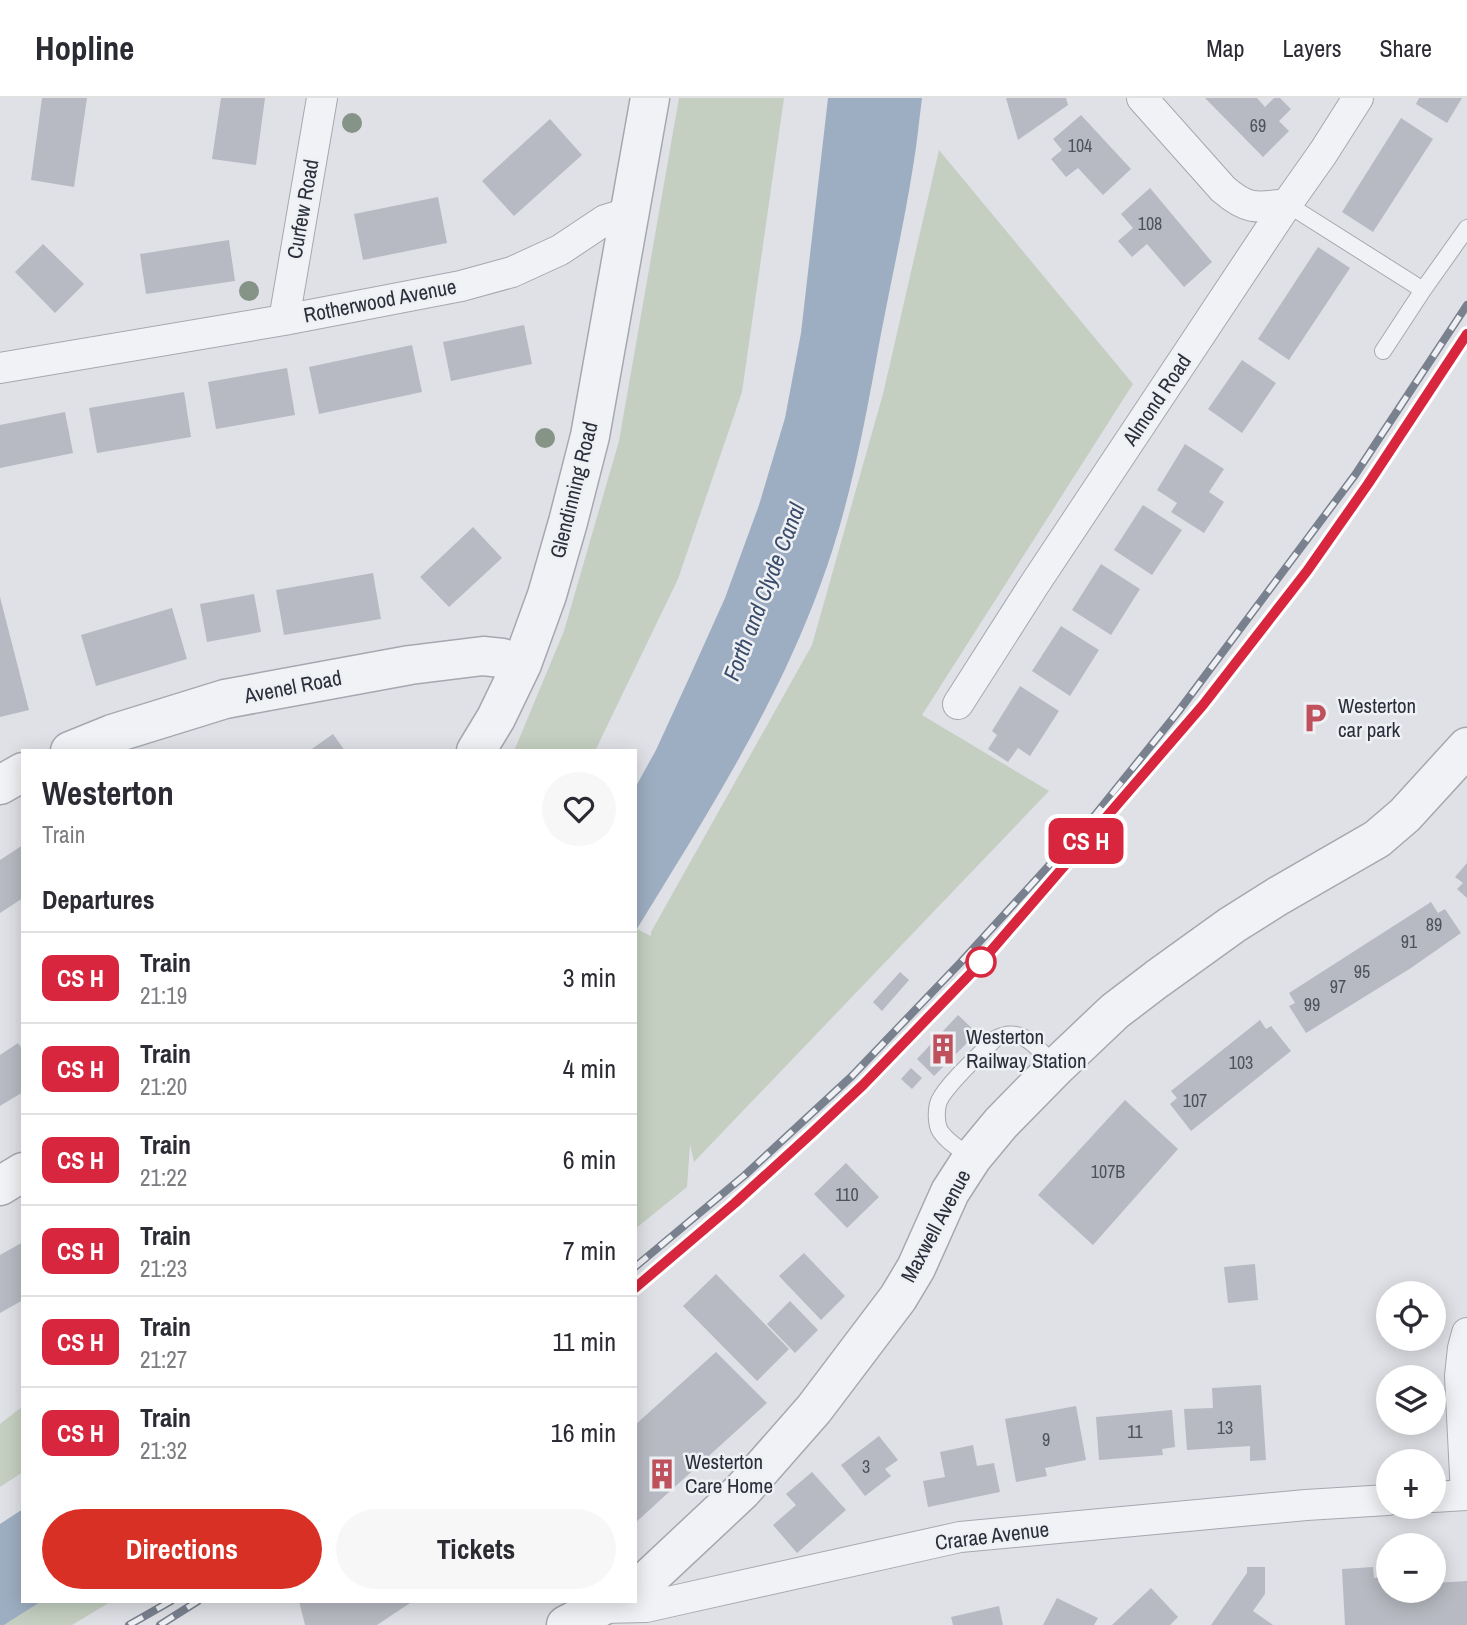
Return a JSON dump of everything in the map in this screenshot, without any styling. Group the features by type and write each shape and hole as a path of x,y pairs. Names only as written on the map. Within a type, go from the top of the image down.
{"street":[{"name":"Curfew Road","path":"284,320 322,98"},
{"path":"630,215 650,98"},
{"path":"1142,98 1238,202 1253,206 1287,204"},
{"name":"Almond Road","path":"958,704 1358,98"},
{"name":"Rotherwood Avenue","path":"0,368 284,320 461,286 512,272 561,250 606,220 630,215"},
{"name":"Glendinning Road","path":"477,749 496,718 522,664 568,522 590,436 630,215"},
{"name":"Avenel Road","path":"75,749 111,734 225,699 410,665 482,656 502,657 522,664"},
{"name":"Maxwell Avenue","path":"637,1586 646,1581 742,1491 814,1409 898,1298 916,1268 950,1192 972,1158 1001,1123 1056,1066 1115,1012 1232,925 1377,839 1405,815 1467,747"},
{"path":"0,785 21,773"},
{"path":"0,1186 21,1173"},
{"path":"1446,1496 1466,1494 1460,1376 1467,1333"},
{"name":"Crarae Avenue","path":"607,1605 646,1607 960,1537 1376,1501"},
{"path":"566,1625 607,1605"}],"lane":[{"path":"1287,204 1423,290"},
{"path":"1383,351 1467,228"},
{"path":"972,1158 946,1138 939,1129 936,1114 938,1102 946,1090 995,1039 1011,1033 1023,1036 1056,1066"}],"green space":[{"path":"679,98 784,98 742,392 678,579 596,749 515,749 564,631 619,441"},
{"path":"939,150 1133,384 922,715 1049,791 694,1162 690,1144 687,1187 637,1227 637,929 651,936 812,645 883,394"},
{"path":"21,1408 21,1473 0,1487 0,1424"},
{"path":"39,1603 109,1603 72,1625 4,1625"}],"water":[{"name":"Forth and Clyde Canal","path":"828,98 922,98 906,210 869,401 856,464 831,556 802,632 760,720 637,929 637,784 656,750 725,598 759,505 785,418 801,333"},
{"path":"21,1510 21,1603 39,1603 4,1625 0,1625 0,1524"}],"building":[{"path":"42,98 87,98 74,187 31,180"},
{"path":"221,98 265,98 256,165 212,159"},
{"path":"1006,98 1066,98 1068,105 1018,140"},
{"path":"1205,98 1257,98 1265,107 1274,98 1280,98 1291,109 1279,121 1289,131 1263,157"},
{"path":"1419,98 1462,98 1447,123 1416,104"},
{"path":"1081,115 1131,169 1103,195 1078,168 1066,177 1051,159 1062,150 1053,139"},
{"path":"1401,118 1433,139 1373,232 1342,212"},
{"path":"550,119 582,155 514,216 482,181"},
{"path":"1150,188 1212,262 1184,287 1147,244 1132,257 1118,241 1133,228 1121,214"},
{"path":"438,197 447,243 363,260 354,214"},
{"path":"229,240 235,281 146,294 140,254"},
{"path":"43,244 84,284 55,313 15,272"},
{"path":"1318,247 1350,268 1289,360 1258,339"},
{"path":"524,325 532,364 451,381 443,342"},
{"path":"412,345 422,392 319,414 309,367"},
{"path":"1242,360 1276,383 1242,433 1208,409"},
{"path":"287,368 295,415 216,429 208,382"},
{"path":"184,392 191,437 97,453 89,408"},
{"path":"65,412 73,453 0,468 0,425"},
{"path":"1185,444 1224,469 1209,492 1224,502 1204,533 1171,512 1177,503 1157,490"},
{"path":"1143,505 1182,530 1152,575 1114,550"},
{"path":"473,527 502,558 449,607 420,577"},
{"path":"1101,564 1140,589 1111,635 1072,610"},
{"path":"373,573 381,619 284,635 276,590"},
{"path":"254,594 261,632 207,642 200,604"},
{"path":"0,597 29,710 0,717"},
{"path":"172,608 187,659 96,686 81,635"},
{"path":"1061,626 1099,650 1070,696 1032,671"},
{"path":"1020,686 1059,711 1030,756 1018,748 1008,762 988,749 997,735 992,731"},
{"path":"333,734 344,749 312,749"},
{"path":"21,846 21,899 0,913 0,860"},
{"path":"1467,863 1467,898 1457,889 1463,883 1455,877"},
{"path":"1431,902 1438,913 1445,909 1461,933 1411,968 1306,1033 1289,1006 1295,1003 1289,993"},
{"path":"900,972 909,980 882,1011 873,1002"},
{"name":"Westerton Railway Station","path":"958,1015 977,1033 934,1076 917,1059"},
{"path":"1260,1020 1266,1029 1271,1026 1291,1051 1191,1131 1170,1104 1177,1098 1171,1091"},
{"path":"18,1043 21,1047 21,1093 0,1106 0,1055"},
{"path":"911,1068 922,1078 912,1089 901,1079"},
{"path":"1125,1100 1178,1149 1093,1245 1038,1195"},
{"path":"846,1163 879,1197 847,1228 814,1194"},
{"path":"21,1243 21,1301 0,1313 0,1255"},
{"path":"804,1253 845,1296 821,1320 779,1276"},
{"path":"1255,1264 1258,1300 1228,1303 1224,1267"},
{"path":"716,1274 789,1349 757,1381 683,1306"},
{"path":"790,1301 818,1330 795,1353 767,1324"},
{"name":"Westerton Care Home","path":"716,1352 767,1403 637,1521 637,1423"},
{"path":"1261,1385 1266,1460 1250,1461 1250,1446 1187,1450 1184,1409 1213,1408 1212,1388"},
{"path":"1076,1406 1086,1460 1045,1468 1047,1476 1016,1482 1005,1419"},
{"path":"1172,1410 1175,1447 1162,1449 1163,1455 1099,1460 1096,1417"},
{"path":"879,1436 898,1460 885,1469 891,1476 865,1496 841,1465"},
{"path":"973,1445 977,1466 994,1463 1000,1492 928,1507 923,1481 945,1477 940,1452"},
{"path":"812,1472 846,1510 797,1553 773,1525 796,1505 786,1494"},
{"path":"1247,1567 1265,1567 1265,1594 1253,1611 1273,1625 1211,1625 1247,1573"},
{"path":"1373,1567 1376,1603 1446,1603 1446,1582 1467,1581 1467,1625 1345,1625 1342,1569"},
{"path":"1151,1588 1178,1617 1170,1625 1112,1625"},
{"path":"1057,1598 1098,1618 1094,1625 1043,1625"},
{"path":"300,1603 410,1603 377,1625 305,1625"},
{"path":"999,1606 1003,1625 953,1625 951,1617"}],"railway":[{"path":"637,1265 745,1175 852,1076 1095,815 1178,712 1355,475 1467,305"},
{"path":"637,1286 780,1163 863,1085 977,967 1203,705 1307,571 1467,334"},
{"path":"129,1625 168,1603"},
{"path":"160,1625 195,1603"}],"train":[{"path":"637,1286 780,1163 863,1085 977,967 1203,705 1307,571 1467,334"}],"place":[{"name":"Westerton car park","path":"1315,718"},
{"name":"Westerton Railway Station","path":"943,1049"},
{"name":"Westerton Care Home","path":"662,1474"}]}
